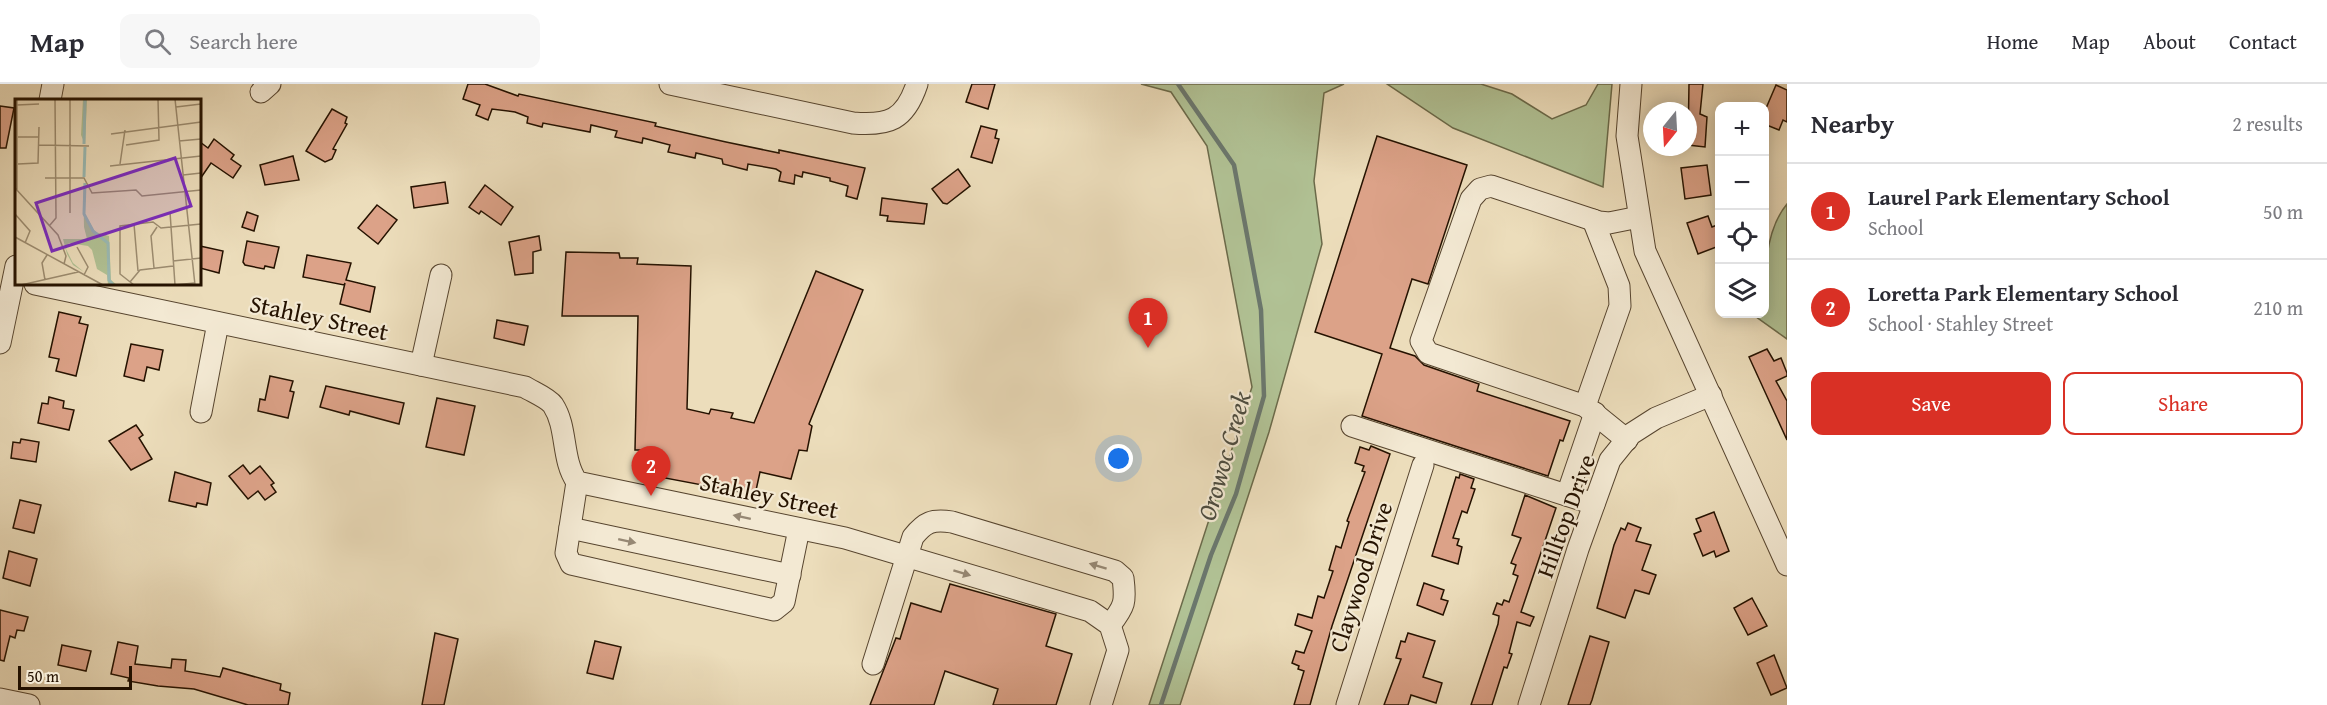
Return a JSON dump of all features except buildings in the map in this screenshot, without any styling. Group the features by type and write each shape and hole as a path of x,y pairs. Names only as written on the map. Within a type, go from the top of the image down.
{"street":[{"path":"50,99 53,84"},
{"path":"670,84 723,89 853,123 875,124 900,117 912,98 917,84"},
{"path":"1631,84 1627,135 1645,251 1787,565"},
{"path":"1627,440 1590,410 1428,353 1421,341 1471,199 1480,189 1491,186 1609,224 1639,217"},
{"path":"1567,495 1620,306 1619,286 1593,220"},
{"path":"0,343 12,275"},
{"path":"421,365 441,275"},
{"name":"Stahley Street","path":"40,285 525,387 552,404 559,420 568,469 577,482 845,538 1089,611 1110,625"},
{"path":"201,412 218,323"},
{"name":"Hilltop Drive","path":"1529,705 1610,460 1627,440 1656,418 1711,395"},
{"path":"1352,426 1594,504"},
{"name":"Claywood Drive","path":"1347,705 1423,465"},
{"path":"577,482 566,553 571,564 774,610 784,602 800,529"},
{"path":"873,664 905,556 918,530 924,523 935,520 952,522 1114,571 1123,579 1126,597 1123,609 1110,625 1118,650 1101,705"},
{"path":"570,528 790,575"},
{"path":"0,699 29,705"}],"green space":[{"path":"1141,84 1344,84 1324,93 1314,181 1322,244 1269,432 1180,705 1149,705 1252,387 1207,146 1171,92"},
{"path":"1387,84 1481,84 1512,94 1552,119 1586,105 1598,84 1612,84 1603,187 1453,128"},
{"path":"1787,204 1787,339 1758,318 1769,318 1769,247 1779,215"}],"waterway":[{"name":"Orowoc Creek","path":"1161,705 1211,555 1236,494 1264,396 1261,310 1234,165 1178,84"}],"place":[{"name":"Laurel Park Elementary School","path":"1148,348"},
{"name":"Loretta Park Elementary School","path":"651,496"}]}
